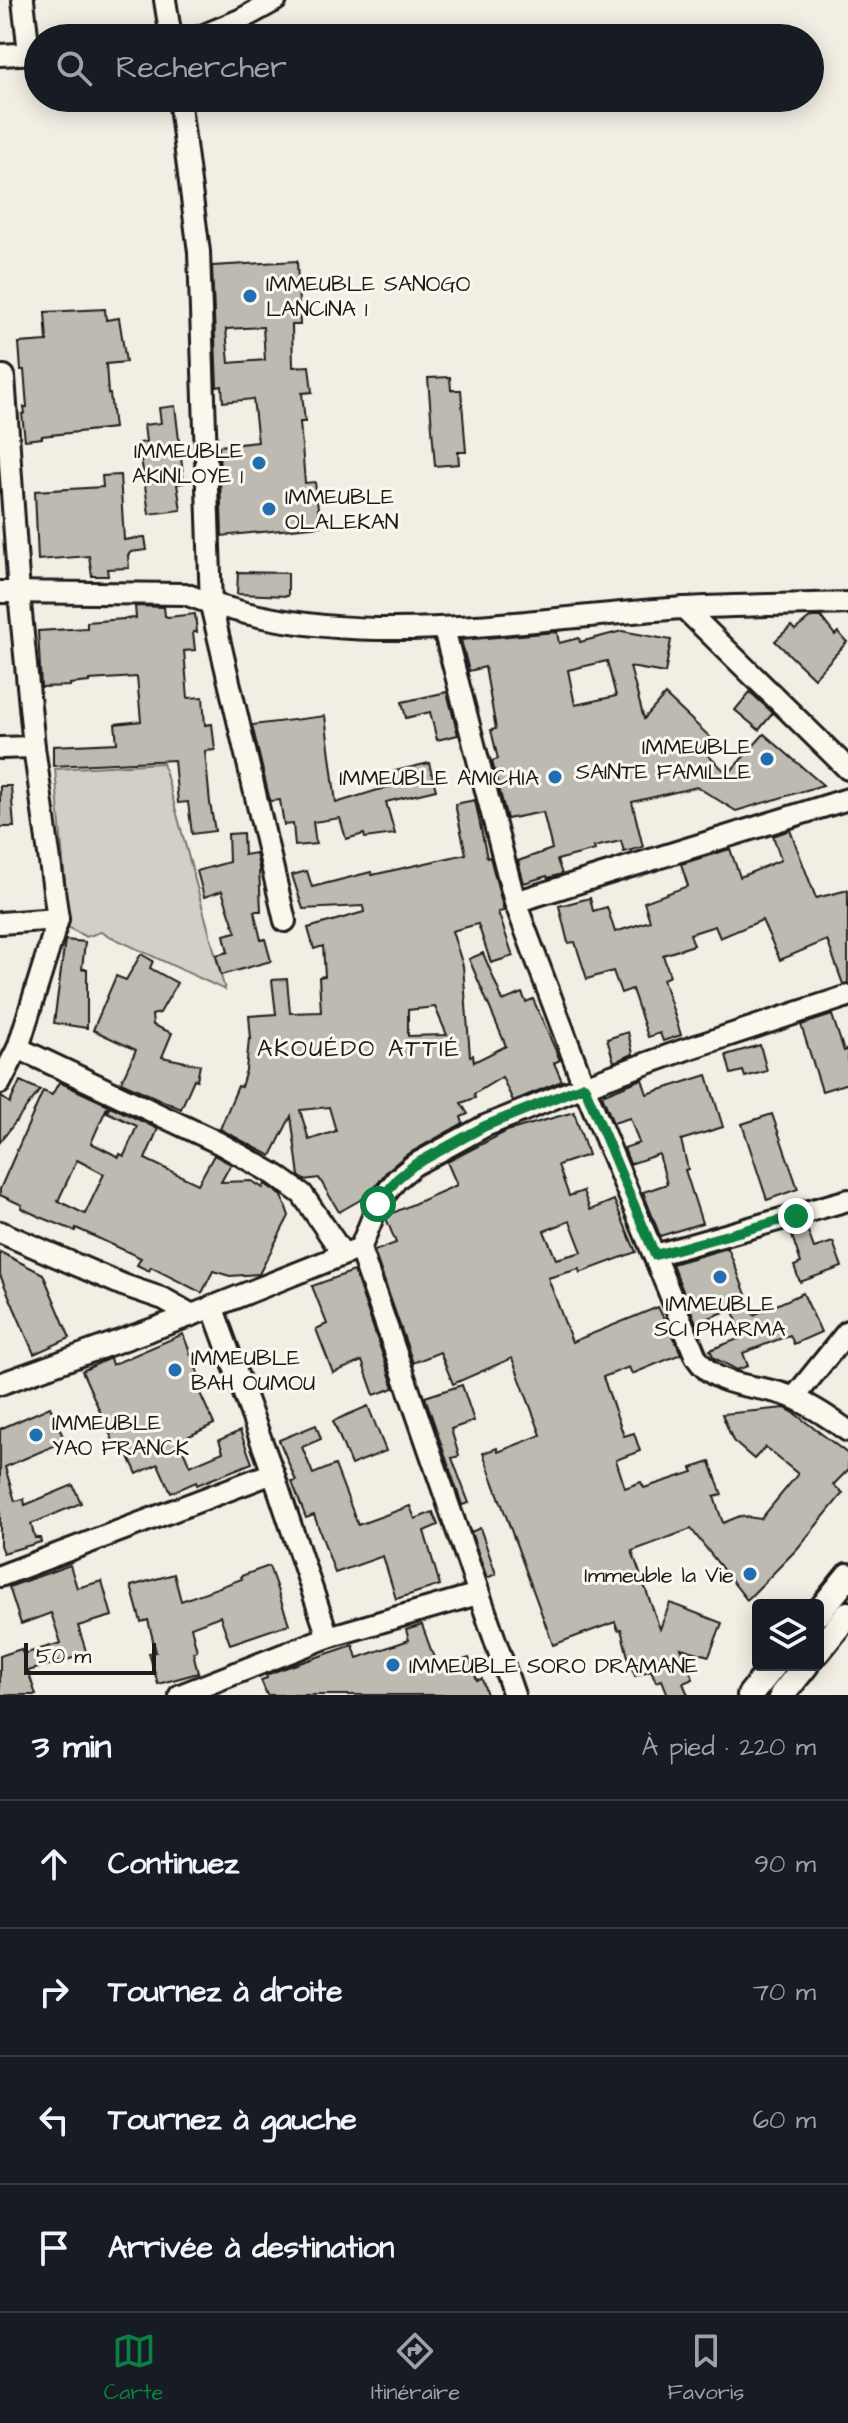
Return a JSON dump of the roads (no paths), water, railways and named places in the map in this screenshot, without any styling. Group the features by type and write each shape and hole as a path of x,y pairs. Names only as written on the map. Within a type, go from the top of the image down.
{"street":[{"path":"23,0 28,24"},
{"path":"165,0 169,24"},
{"path":"230,24 276,0"},
{"path":"0,55 24,54"},
{"path":"181,112 199,252 211,605 285,921"},
{"path":"0,376 4,376 10,592 58,919 18,1048 0,1083"},
{"path":"10,592 185,594 211,605 314,627 444,629 684,608 848,603"},
{"path":"684,608 848,769"},
{"path":"444,629 515,902 584,1086 696,1357 703,1368 716,1378 769,1388 794,1398 848,1431"},
{"path":"0,748 34,747"},
{"path":"515,902 848,799"},
{"path":"0,923 58,919"},
{"path":"0,1384 192,1315 352,1251 378,1204 397,1179 414,1165 485,1126 684,1050 848,996"},
{"path":"18,1048 219,1143 274,1174 302,1194 352,1251 514,1695"},
{"path":"655,1255 848,1200"},
{"path":"0,1232 123,1285 164,1299 192,1315"},
{"path":"212,1306 328,1637"},
{"path":"794,1398 848,1331"},
{"path":"0,1576 273,1473"},
{"path":"824,1606 848,1576"},
{"path":"180,1695 328,1637 478,1594"},
{"path":"824,1644 848,1614"},
{"path":"750,1695 769,1671"},
{"path":"782,1695 801,1671"}],"place":[{"name":"IMMEUBLE SANOGO LANCINA 1","path":"250,296"},
{"name":"IMMEUBLE AKINLOYE 1","path":"259,463"},
{"name":"IMMEUBLE OLALEKAN","path":"269,509"},
{"name":"IMMEUBLE SAINTE FAMILLE","path":"767,759"},
{"name":"IMMEUBLE AMICHIA","path":"555,777"},
{"name":"IMMEUBLE SCI PHARMA","path":"720,1277"},
{"name":"IMMEUBLE BAH OUMOU","path":"175,1370"},
{"name":"IMMEUBLE YAO FRANCK","path":"36,1435"},
{"name":"Immeuble la Vie","path":"750,1574"},
{"name":"IMMEUBLE SORO DRAMANE","path":"393,1665"}],"district":[{"name":"AKOUÉDO ATTIÉ","path":"359,1048"}]}
